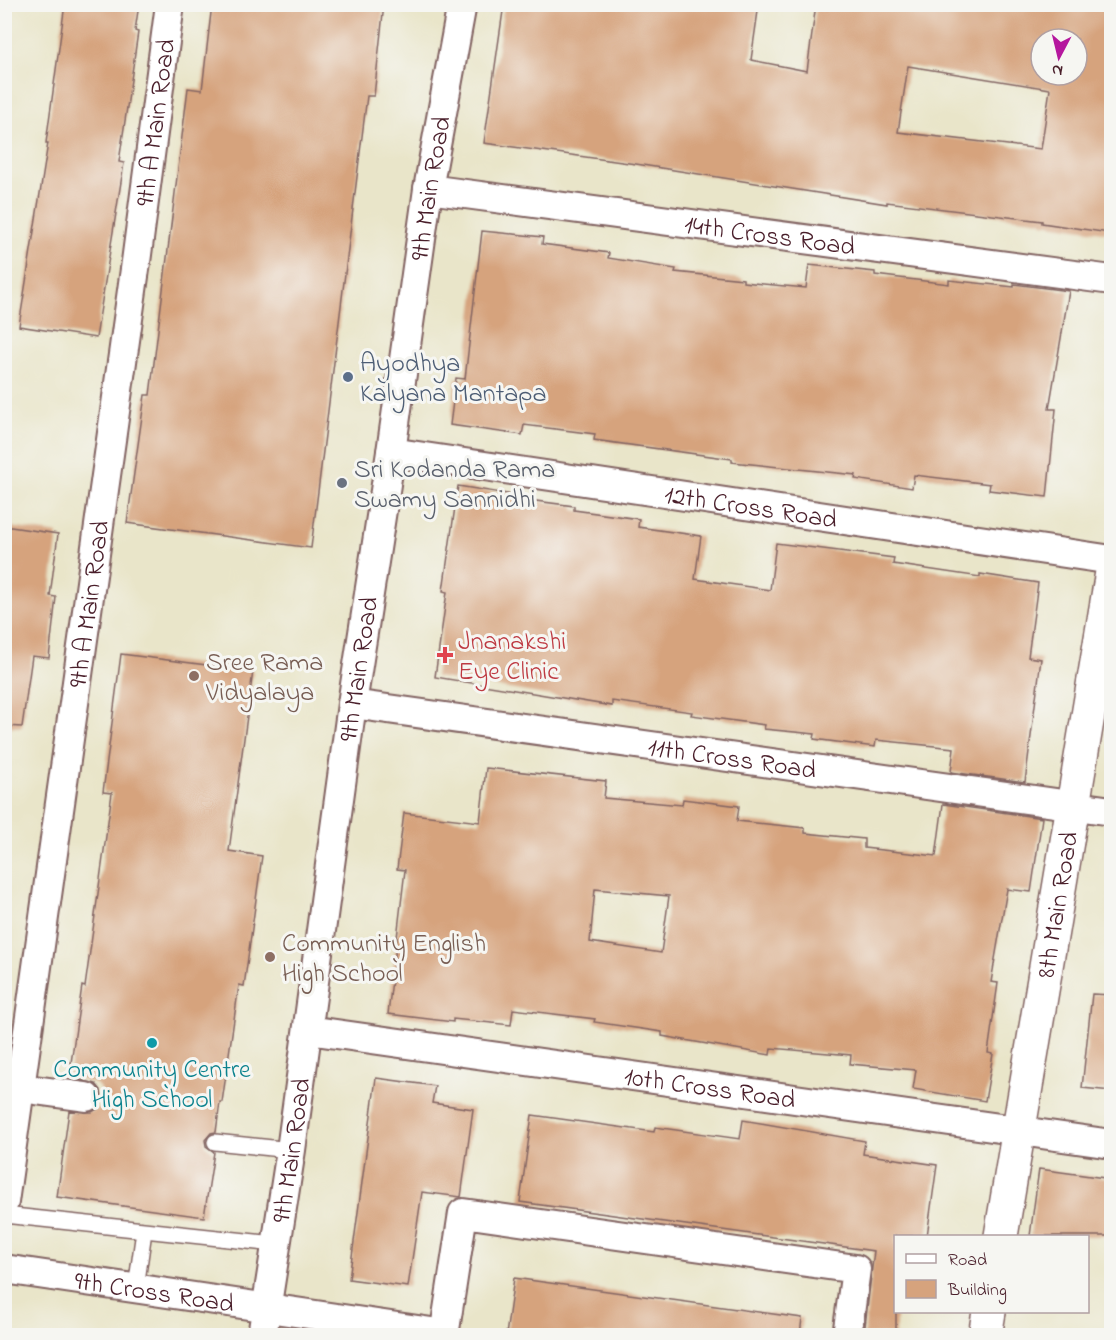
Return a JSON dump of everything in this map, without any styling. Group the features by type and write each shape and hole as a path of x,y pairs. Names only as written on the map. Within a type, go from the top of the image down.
{"street":[{"name":"9th A Main Road","path":"4,1202 170,4"},
{"name":"9th Main Road","path":"264,1322 291,1150 352,704 428,189 462,4"},
{"name":"14th Cross Road","path":"428,189 1112,280"},
{"name":"12th Cross Road","path":"391,452 1112,560"},
{"name":"8th Main Road","path":"1001,1235 1112,572"},
{"name":"11th Cross Road","path":"352,704 1112,811"},
{"name":"10th Cross Road","path":"308,1030 1112,1144"},
{"path":"20,1088 86,1097"},
{"path":"445,1335 463,1213 856,1269 848,1335"},
{"name":"9th Cross Road","path":"4,1269 136,1288 264,1322 445,1335"},
{"path":"985,1335 989,1313"}],"lane":[{"path":"215,1142 291,1150"},
{"path":"4,1215 275,1244"},
{"path":"136,1288 144,1231"}],"building":[{"path":"65,4 139,4 135,31 138,32 119,162 124,163 96,338 19,326 48,143 46,143"},
{"path":"212,4 384,4 374,96 367,96 311,548 127,523 145,395 150,395 188,88 202,90"},
{"path":"504,4 759,4 751,60 807,71 816,4 877,4 930,11 931,4 1112,4 1112,217 1109,233 1042,223 1042,221 887,202 887,204 636,164 484,143","holes":["1029,27 1089,27 1089,87 1038,87 1050,89 1041,149 898,132 908,66 1029,86"]},
{"path":"482,231 543,237 542,244 609,253 608,258 676,269 675,272 743,279 743,282 806,288 809,265 875,272 875,275 949,284 949,280 1014,287 1014,284 1069,291 1049,409 1056,409 1047,497 989,490 990,484 914,475 912,488 855,479 856,475 732,462 732,459 594,440 595,434 524,425 522,435 450,425 456,378 465,379"},
{"path":"458,486 514,495 513,498 574,506 574,510 639,519 638,527 701,536 695,579 770,590 776,543 894,558 893,564 1038,583 1028,657 1041,659 1025,782 951,772 954,748 876,740 875,747 814,739 815,734 764,729 765,725 691,715 692,712 612,701 612,706 435,677 447,592 443,591"},
{"path":"4,526 58,534 50,596 56,597 49,658 32,656 22,727 4,726"},
{"name":"Community Centre High School","path":"121,654 253,671 229,851 262,856 244,986 239,985 216,1132 211,1133 205,1140 206,1146 214,1152 204,1217 57,1197 69,1111 92,1112 99,1108 102,1099 101,1090 96,1084 69,1077 82,986 85,987 112,793 103,792"},
{"path":"486,768 606,781 604,798 682,805 683,799 739,806 737,821 805,828 805,833 864,839 864,848 936,856 943,804 1042,818 1031,892 1007,889 991,982 998,983 988,1053 993,1054 985,1101 913,1089 916,1070 850,1064 851,1055 771,1048 770,1055 662,1036 662,1032 594,1022 595,1019 513,1009 511,1025 453,1019 453,1022 388,1014 405,870 397,869 404,813 480,822","holes":["595,889 669,896 661,953 590,942"]},
{"path":"1092,994 1112,995 1112,1091 1082,1088"},
{"path":"376,1078 435,1086 432,1103 473,1109 461,1197 422,1192 408,1287 349,1279"},
{"path":"532,1115 654,1132 655,1127 740,1139 743,1120 865,1141 863,1154 937,1165 927,1235 894,1235 896,1335 864,1335 874,1251 520,1202"},
{"path":"1039,1169 1112,1179 1112,1236 1030,1235"},
{"path":"514,1278 802,1318 800,1335 506,1335"}],"place":[{"name":"Ayodhya Kalyana Mantapa","path":"348,377"},
{"name":"Sri Kodanda Rama Swamy Sannidhi","path":"342,483"},
{"name":"Jnanakshi Eye Clinic","path":"445,655"},
{"name":"Sree Rama Vidyalaya","path":"194,676"},
{"name":"Community English High School","path":"270,957"},
{"name":"Community Centre High School","path":"152,1043"}]}
